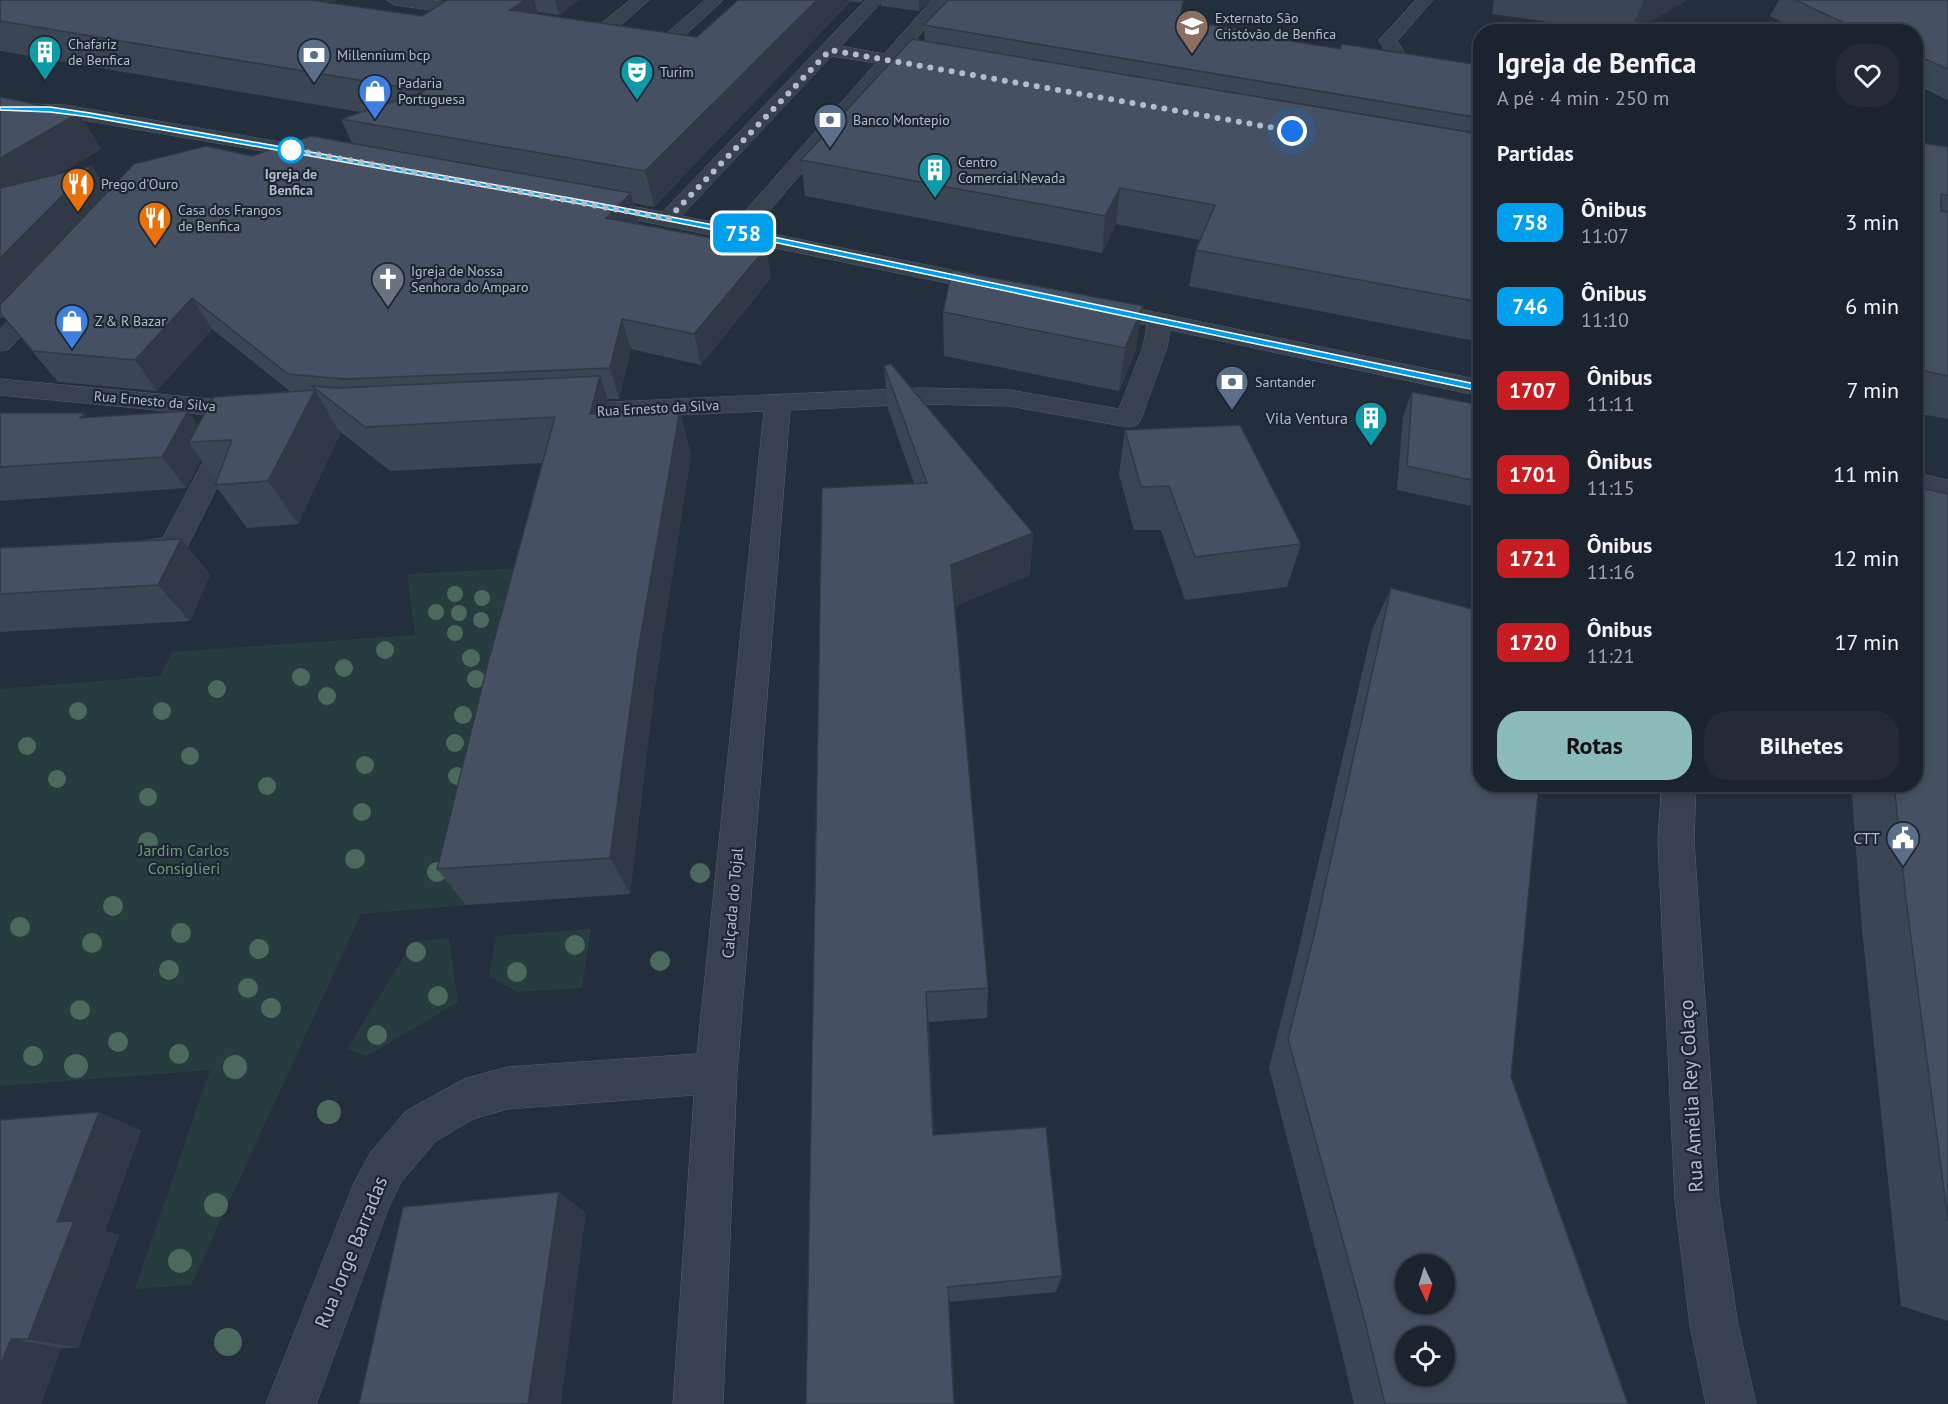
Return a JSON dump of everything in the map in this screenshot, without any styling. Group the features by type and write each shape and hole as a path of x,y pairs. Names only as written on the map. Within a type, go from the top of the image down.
{"street":[{"path":"395,0 502,15"},
{"path":"605,29 641,0"},
{"path":"582,26 671,39 715,0"},
{"path":"668,219 875,0"},
{"path":"740,232 941,0"},
{"path":"1425,0 1388,41 1399,59 1473,79"},
{"path":"830,50 951,71"},
{"path":"0,109 65,111 342,159"},
{"path":"180,154 208,135"},
{"path":"569,200 740,232 1014,290"},
{"path":"0,344 55,284"},
{"path":"1072,302 1473,387"},
{"name":"Rua Ernesto da Silva","path":"542,413 920,396 1009,398 1128,419 1155,347 1160,320"},
{"name":"Rua Ernesto da Silva","path":"0,387 275,413"},
{"name":"Calçada do Tojal","path":"698,1404 716,1073 778,403"},
{"path":"117,551 173,548 243,410"},
{"path":"1923,484 1948,490"},
{"name":"Rua Amélia Rey Colaço","path":"1679,792 1676,842 1697,1200 1714,1325 1731,1404"},
{"name":"Rua Jorge Barradas","path":"291,1404 370,1199 386,1167 420,1126 464,1100 507,1088 716,1073"}],"green space":[{"name":"Jardim Carlos Consiglieri","path":"518,568 467,905 361,914 191,1285 135,1289 210,1070 0,1086 0,689 160,676 172,652 415,635 407,574"},
{"path":"591,929 582,988 517,992 489,976 496,936"},
{"path":"449,938 458,1002 367,1056 347,1049 413,942"}],"building":[{"path":"0,0 310,0 422,16 447,0 525,0 510,10 697,37 738,0 817,0 645,171 341,119 425,91 0,21"},
{"path":"948,0 1183,0 1180,20 1243,30 1241,33 1340,49 1342,44 1473,64 1473,117 924,25"},
{"path":"1795,0 1948,0 1948,69 1923,58 1923,24 1847,24"},
{"path":"912,39 1473,133 1473,301 1196,250 1215,205 1120,188 1105,216 801,160"},
{"path":"0,97 79,113 0,158"},
{"path":"311,136 631,193 606,218 766,248 694,334 622,319 610,368 345,379 288,374 192,298 135,360 33,351 0,313 0,305 134,164 206,146 252,156"},
{"path":"1923,143 1948,147 1948,195 1941,194 1941,211 1948,212 1948,376 1923,371"},
{"path":"92,166 0,258 0,188"},
{"path":"952,270 1143,306 1125,348 943,312"},
{"path":"891,364 1033,533 951,565 988,988 926,992 933,1135 1046,1127 1062,1276 948,1287 954,1404 806,1404 822,488 927,483 884,366"},
{"path":"600,376 590,414 680,410 638,651 610,858 437,869 489,659 555,417 365,427 312,386 337,388"},
{"path":"315,390 268,481 215,485 232,440 189,442 214,397"},
{"path":"1412,392 1473,404 1473,480 1407,466"},
{"path":"188,411 162,457 0,467 0,413 84,413 80,418"},
{"path":"1240,425 1301,544 1195,557 1169,486 1141,487 1125,430"},
{"path":"1923,489 1948,494 1948,1221 1906,900 1895,792 1923,792"},
{"path":"181,539 158,585 0,594 0,548"},
{"path":"1391,588 1473,609 1473,792 1538,792 1511,1077 1628,1404 1385,1404 1363,1314 1288,1039 1314,935"},
{"path":"99,1112 57,1222 74,1221 28,1339 11,1339 0,1366 0,1120"},
{"path":"559,1192 528,1404 359,1404 403,1207"}],"bus line":[{"name":"758","path":"0,109 25,108 90,115 592,204 740,232 1473,387"}],"place":[{"name":"Externato São Cristóvão de Benfica","path":"1192,55"},
{"name":"Chafariz de Benfica","path":"45,81"},
{"name":"Millennium bcp","path":"314,84"},
{"name":"Turim","path":"637,101"},
{"name":"Padaria Portuguesa","path":"375,120"},
{"name":"Banco Montepio","path":"830,149"},
{"name":"Igreja de Benfica","path":"291,150"},
{"name":"Centro Comercial Nevada","path":"935,199"},
{"name":"Prego d'Ouro","path":"78,213"},
{"name":"Casa dos Frangos de Benfica","path":"155,247"},
{"name":"Igreja de Nossa Senhora do Amparo","path":"388,308"},
{"name":"Z & R Bazar","path":"72,350"},
{"name":"Santander","path":"1232,411"},
{"name":"Vila Ventura","path":"1371,447"},
{"name":"CTT","path":"1903,867"}],"route":[{"path":"291,150 289,149 668,219 830,50 1292,131"}]}
